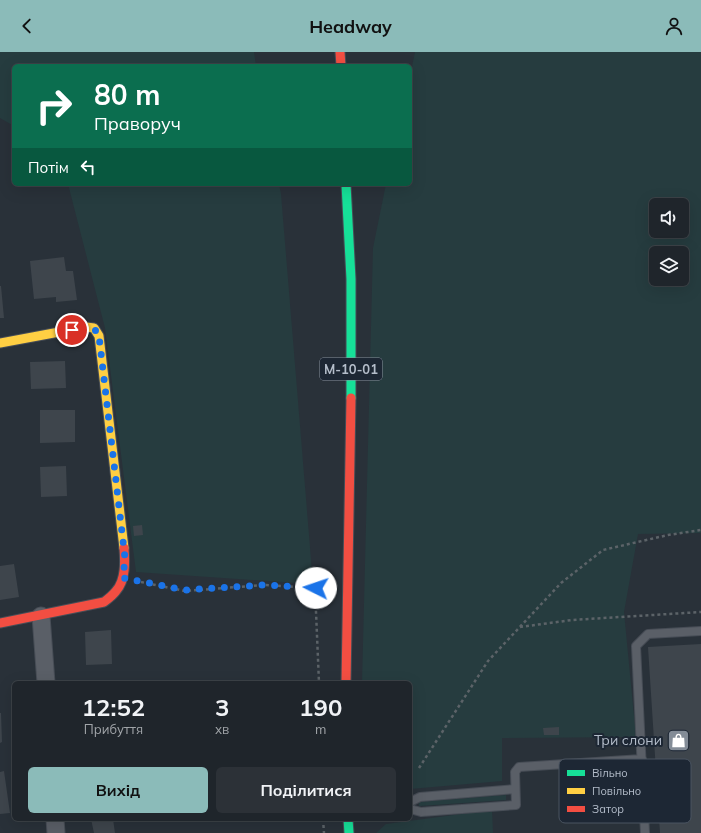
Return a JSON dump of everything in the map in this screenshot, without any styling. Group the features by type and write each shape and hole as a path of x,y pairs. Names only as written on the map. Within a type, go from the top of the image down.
{"main road":[{"path":"340,52 341,64"},
{"name":"М-10-01","path":"346,186 352,292 346,681"},
{"path":"0,343 86,327 94,328 99,336 125,558 123,578 117,591 104,602 41,616 0,623"},
{"path":"348,821 348,833"}],"street":[{"path":"41,616 46,681"},
{"path":"55,821 56,833"}],"lane":[{"path":"642,759 636,646 648,634 701,631"},
{"path":"412,810 421,812 516,805 515,772 519,767 559,764"},
{"path":"412,801 420,797 515,789"},
{"path":"645,823 645,833"}],"path":[{"path":"419,768 488,661 561,582 603,550 668,535 701,530"},
{"path":"123,578 185,590 264,585 316,588 319,681"},
{"path":"519,627 572,620 701,612"},
{"path":"323,821 324,833"}],"green space":[{"path":"0,52 254,52 256,64 12,64 12,125 0,118"},
{"path":"415,52 701,52 701,533 638,534 624,612 636,737 502,738 502,781 412,789 412,681 362,681 373,248 386,186 412,186 412,66"},
{"path":"69,186 279,186 313,584 136,572 105,328"},
{"path":"506,795 506,800 419,806 419,802"},
{"path":"492,810 493,833 376,833 386,824"}],"building":[{"path":"64,257 66,271 73,271 77,300 56,302 56,297 34,299 30,261"},
{"path":"1,286 4,318 0,318"},
{"path":"65,361 66,388 31,389 30,362"},
{"path":"40,410 75,410 75,442 40,443"},
{"path":"66,466 67,496 41,497 40,467"},
{"path":"142,525 143,535 134,536 133,526"},
{"path":"14,564 19,597 0,600 0,566"},
{"path":"111,630 112,664 86,665 85,632"},
{"name":"Три слони","path":"701,644 701,833 660,833 659,823 691,823 691,759 655,759 648,647"},
{"path":"0,713 2,742 0,743"},
{"path":"559,727 559,735 544,735 543,728"},
{"path":"4,771 10,813 0,814 0,772"},
{"path":"91,821 113,821 115,833 94,833"}],"traffic: fast":[{"path":"346,186 351,279 351,398"},
{"path":"348,821 349,833"}],"traffic: slow":[{"path":"0,343 86,327 94,328 99,336 124,548"}],"traffic: jam":[{"path":"340,52 341,64"},
{"path":"346,681 351,398"},
{"path":"0,623 104,602 115,592 122,581 125,564 124,548"}],"place":[{"name":"Три слони","path":"678,740"}],"route":[{"path":"72,330 86,327 94,328 99,336 125,558 123,578 185,590 264,585 316,588"}]}
